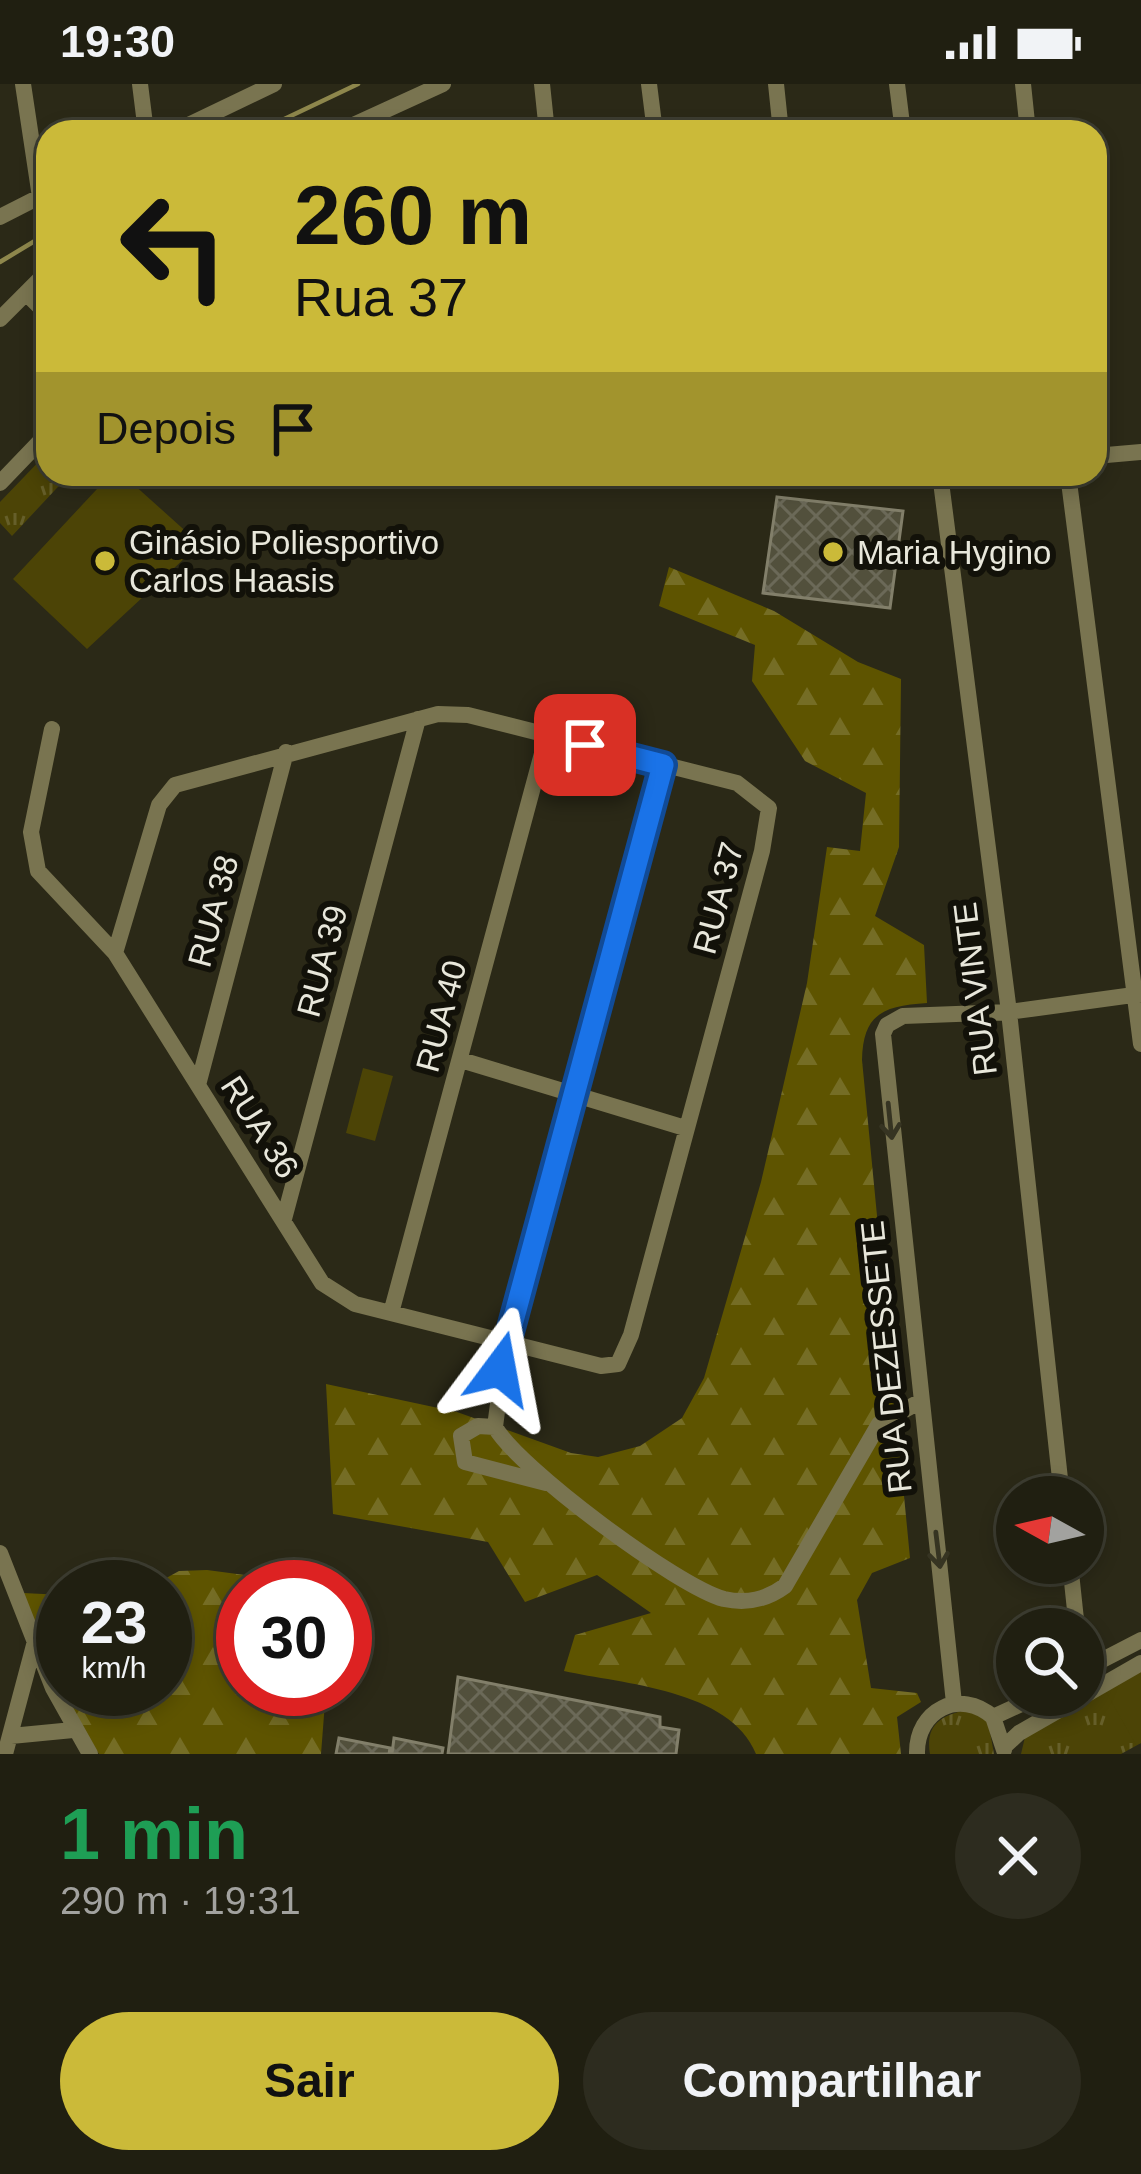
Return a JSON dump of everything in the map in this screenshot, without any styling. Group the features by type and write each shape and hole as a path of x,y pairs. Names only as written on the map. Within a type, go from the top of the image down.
{"street":[{"path":"23,84 36,153"},
{"path":"140,84 144,120"},
{"path":"196,120 256,88 274,84"},
{"path":"364,120 443,84"},
{"path":"542,84 546,120"},
{"path":"649,84 654,120"},
{"path":"776,84 780,120"},
{"path":"897,84 902,120"},
{"path":"1023,84 1027,120"},
{"path":"0,218 36,199"},
{"path":"0,319 36,283"},
{"path":"26,293 36,303"},
{"path":"0,483 36,446"},
{"path":"1107,455 1141,452"},
{"name":"RUA VINTE","path":"942,486 1009,1012 1060,1476"},
{"path":"1070,486 1141,1044"},
{"name":"RUA 37","path":"115,952 167,793 195,778 286,752 418,719 468,715 752,790 769,808 770,820 622,1359"},
{"name":"RUA 39","path":"284,1219 418,719"},
{"name":"RUA 36","path":"52,729 31,832 32,857 53,890 115,952 322,1283 356,1304 601,1366 622,1359"},
{"name":"RUA 40","path":"391,1312 547,735"},
{"name":"RUA 38","path":"198,1085 286,752"},
{"path":"663,765 506,1342 495,1427 525,1464 692,1587 725,1599 769,1598 799,1565 879,1424 921,1401"},
{"path":"1009,1012 1138,994"},
{"name":"RUA DEZESSETE","path":"954,1703 881,1046 886,1025 903,1016 1009,1012"},
{"path":"461,1060 685,1128"},
{"path":"495,1427 478,1426 461,1436 465,1462 557,1486"},
{"path":"0,1553 34,1644 73,1730 91,1754"},
{"path":"1104,1659 1141,1640"},
{"path":"34,1644 8,1745 73,1730"},
{"path":"917,1754 925,1721 954,1703 976,1705 993,1717 1004,1750 1141,1663"}],"green space":[{"path":"36,464 36,486 59,486 12,536 0,523 0,502"},
{"name":"Ginásio Poliesportivo Carlos Haasis","path":"100,486 135,486 200,544 87,649 13,579"},
{"path":"669,567 774,611 858,662 901,679 899,847 875,916 924,945 927,1003 879,1015 867,1032 862,1060 910,1558 872,1573 857,1600 871,1688 917,1693 921,1702 897,1717 901,1754 756,1754 743,1732 699,1703 643,1686 564,1671 575,1635 651,1613 597,1575 525,1602 488,1542 333,1514 326,1384 457,1412 571,1453 598,1457 640,1446 682,1418 704,1378 761,1182 807,983 827,847 860,851 866,793 805,761 752,681 755,645 659,606"},
{"path":"363,1068 393,1076 375,1141 346,1133"},
{"path":"192,1571 216,1571 216,1716 324,1716 321,1754 99,1754 77,1724 74,1716 192,1716"},
{"path":"23,1593 36,1594 36,1625"},
{"path":"1141,1671 1141,1743 1121,1754 1021,1754 1026,1733 1058,1716 1104,1716 1104,1691"},
{"path":"1141,1671 1141,1743 1136,1745 1105,1690"},
{"path":"967,1710 988,1721 994,1754 930,1754 930,1736 937,1723"}],"building":[{"name":"Maria Hygino","path":"777,497 903,511 890,608 763,593"},
{"path":"458,1677 660,1717 660,1727 679,1730 676,1754 448,1754"},
{"path":"339,1738 390,1748 389,1754 336,1754"},
{"path":"394,1738 443,1748 442,1754 392,1754"}],"waterway":[{"path":"282,120 358,84"},
{"path":"0,262 36,240"}],"place":[{"name":"Maria Hygino","path":"833,552"},
{"name":"Ginásio Poliesportivo Carlos Haasis","path":"105,561"}],"route":[{"path":"500,1369 663,765 585,745"}]}
